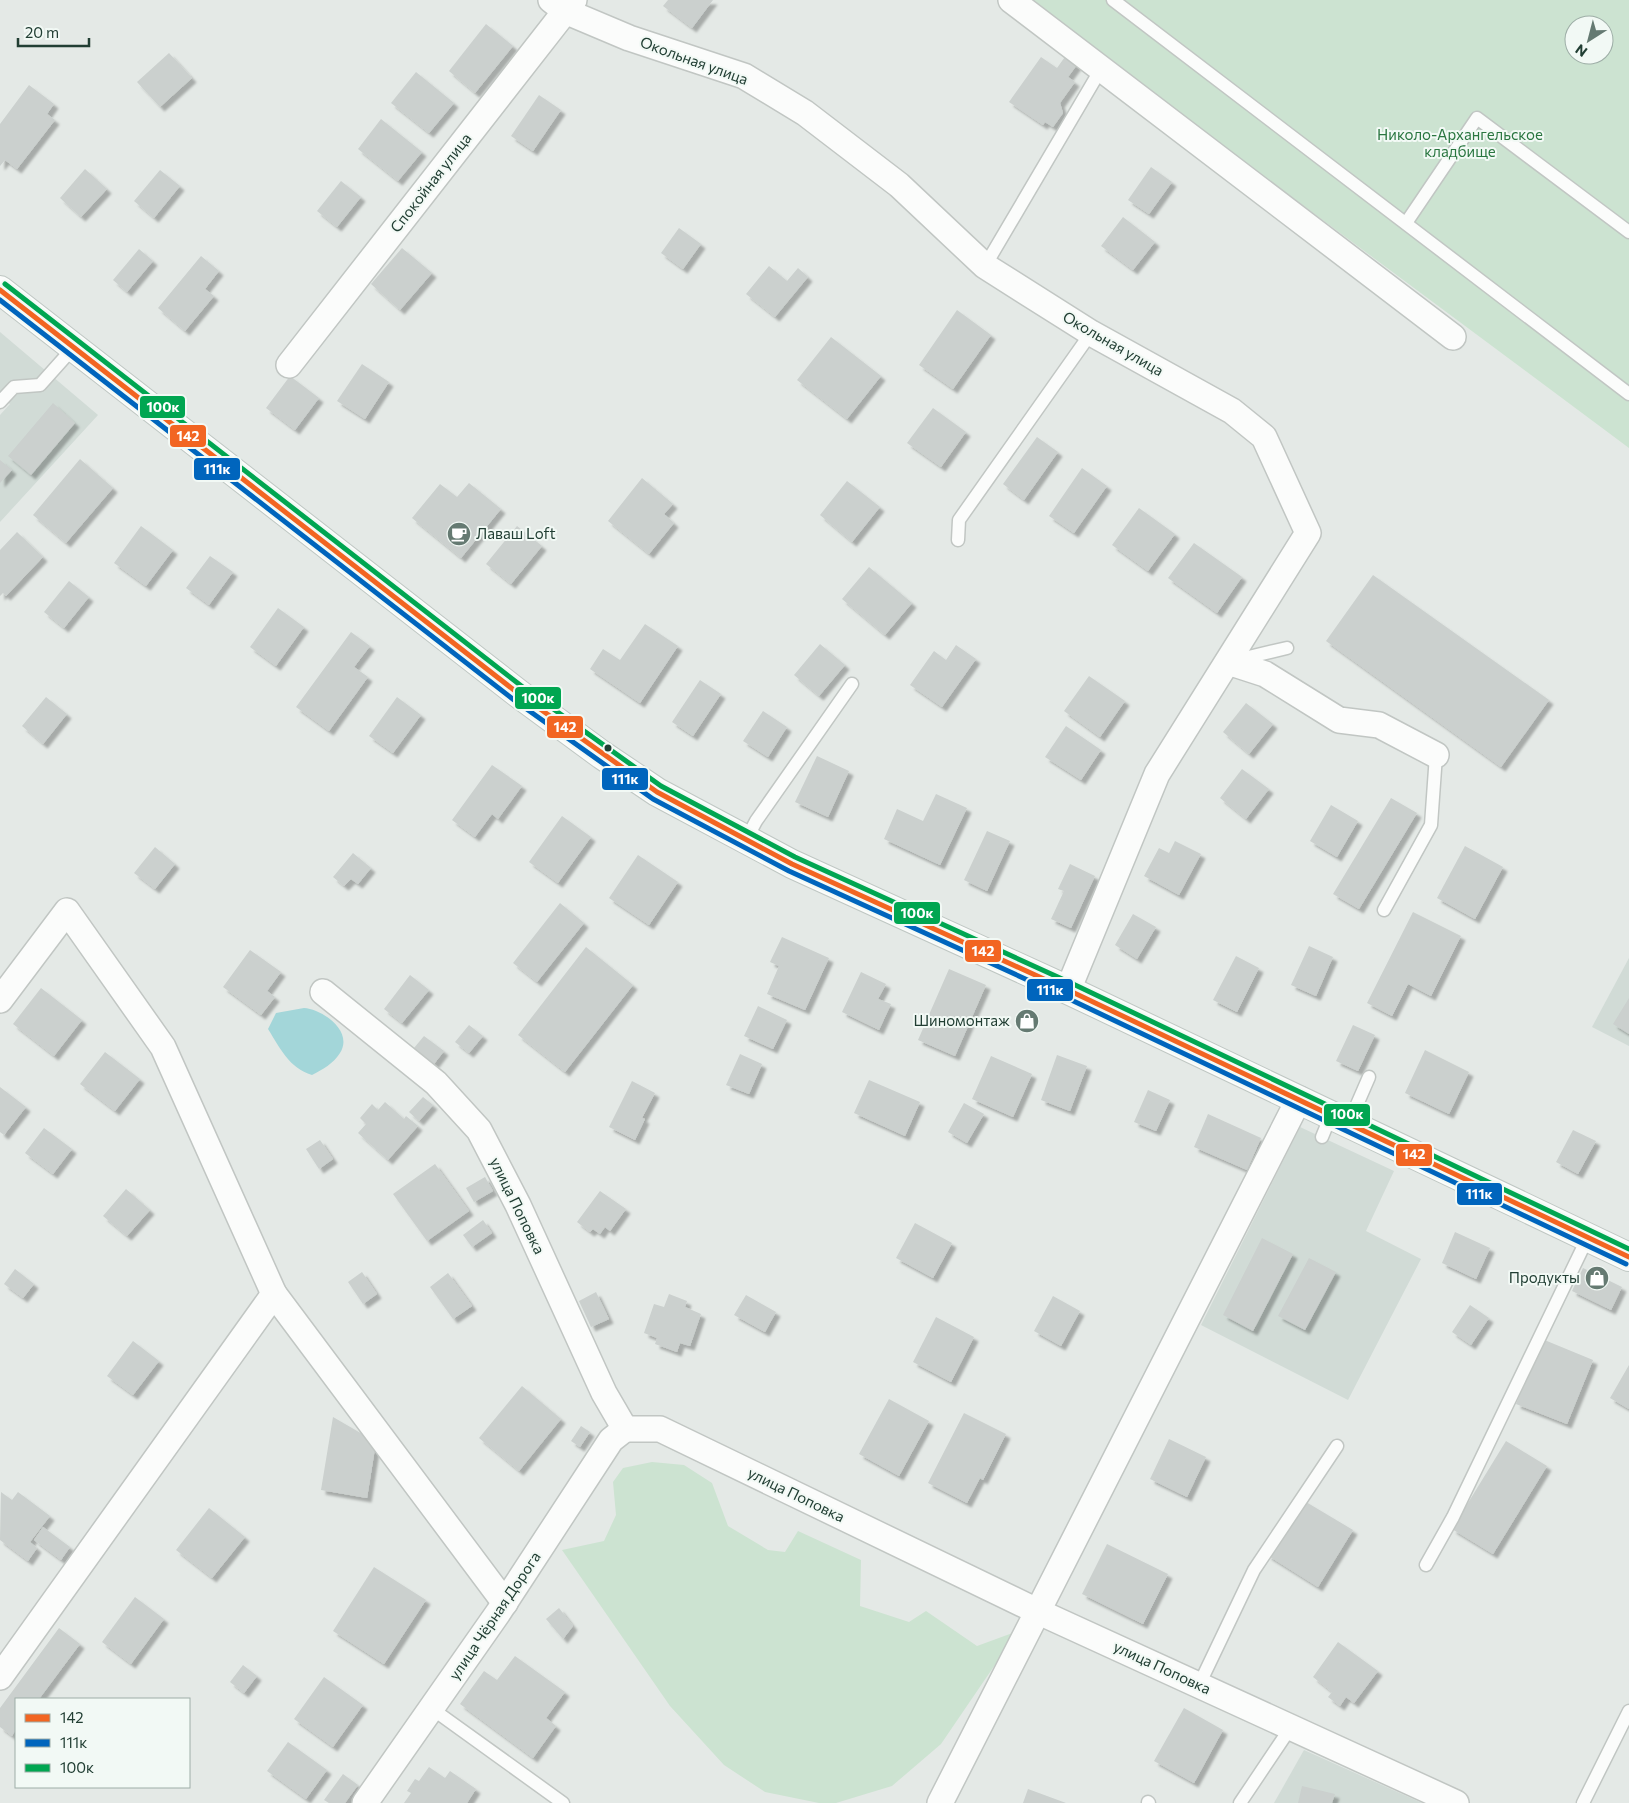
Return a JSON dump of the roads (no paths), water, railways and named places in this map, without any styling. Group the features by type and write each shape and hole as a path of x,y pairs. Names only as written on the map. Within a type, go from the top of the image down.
{"main road":[{"path":"0,290 519,694 602,755 657,792 792,864 1068,990 1300,1099 1334,1125 1588,1237 1629,1257"}],"street":[{"path":"1011,0 1453,337"},
{"name":"Окольная улица","path":"564,4 628,38 744,76 805,113 899,185 985,266 1091,333 1232,411 1264,437 1308,533 1228,662"},
{"name":"Спокойная улица","path":"289,365 564,4"},
{"path":"1068,990 1157,774 1228,662 1265,674 1339,720 1379,725 1436,755"},
{"path":"0,1000 68,911 163,1047 274,1294 505,1603"},
{"name":"улица Поповка","path":"323,992 436,1083 479,1130 518,1205 604,1392 624,1430 660,1429 1039,1612 1456,1803"},
{"path":"940,1803 1300,1099"},
{"path":"0,1678 274,1294"},
{"name":"улица Чёрная Дорога","path":"365,1803 505,1603 611,1440 624,1430"}],"lane":[{"path":"1113,0 1629,394"},
{"path":"985,266 1101,69"},
{"path":"1406,223 1477,118 1629,232"},
{"path":"958,540 959,520 1091,333"},
{"path":"0,402 14,387 40,385 74,347"},
{"path":"1228,662 1287,648"},
{"path":"746,840 756,820 852,684"},
{"path":"1384,910 1431,825 1436,755"},
{"path":"1334,1125 1369,1077"},
{"path":"1426,1565 1453,1517 1588,1237"},
{"path":"1199,1685 1254,1570 1337,1446"},
{"path":"431,1708 476,1747 563,1803"},
{"path":"1583,1803 1629,1712"},
{"path":"1240,1803 1291,1727"}],"water":[{"path":"304,1008 319,1012 327,1017 340,1029 343,1037 343,1045 337,1057 328,1066 312,1075 297,1068 291,1062 268,1029 276,1013"}],"place":[{"name":"Лаваш Loft","path":"459,534"},
{"name":"Шиномонтаж","path":"1027,1021"},
{"name":"Продукты","path":"1597,1278"}],"park label":[{"name":"Николо-Архангельское кладбище","path":"1460,144"}]}
